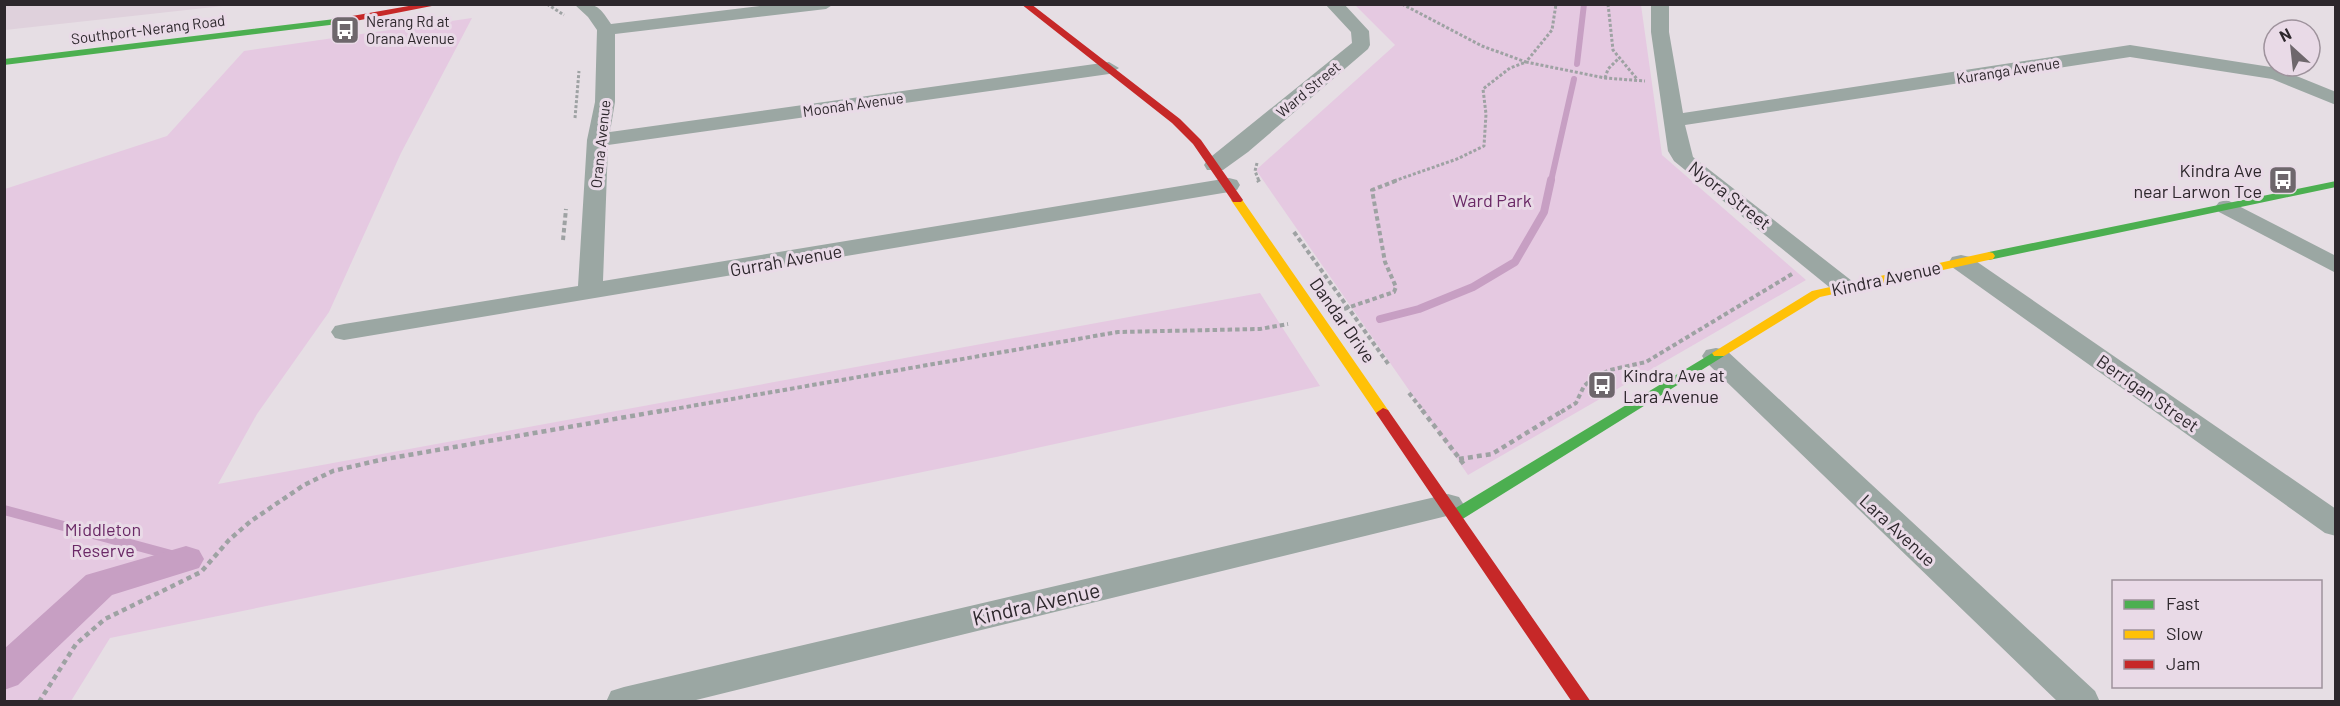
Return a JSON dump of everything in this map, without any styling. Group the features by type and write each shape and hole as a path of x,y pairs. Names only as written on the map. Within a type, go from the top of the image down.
{"street":[{"name":"Southport-Nerang Road","path":"4,62 326,24 438,4"},
{"path":"576,11 595,13 606,30 826,4"},
{"name":"Dandar Drive","path":"1025,4 1176,121 1215,165 1582,702"},
{"name":"Ward Street","path":"1215,165 1240,147 1360,45 1360,31 1333,4"},
{"name":"Nyora Street","path":"1660,4 1660,32 1675,120 1676,144 1685,161 1843,286"},
{"name":"Orana Avenue","path":"590,293 598,140 605,102 606,30"},
{"name":"Kuranga Avenue","path":"1675,120 2130,51 2277,74 2336,99"},
{"name":"Moonah Avenue","path":"598,140 1109,68"},
{"name":"Kindra Avenue","path":"624,702 1452,511 1716,356 1816,294 1843,286 2336,184"},
{"name":"Gurrah Avenue","path":"344,332 590,293 1229,185"},
{"path":"2227,207 2336,266"},
{"name":"Berrigan Street","path":"1961,262 2336,525"},
{"name":"Lara Avenue","path":"1716,356 2082,702"}],"path":[{"path":"547,4 576,11"},
{"path":"1402,4 1482,46 1527,62 1605,78 1668,83"},
{"path":"39,702 76,644 105,619 201,572 215,560 229,540 251,521 304,485 333,471 380,460 1118,332 1260,329 1318,317 1385,297 1394,292 1396,287 1385,262 1372,190 1462,159 1484,146 1486,114 1484,89 1510,68 1527,62 1552,30 1556,4"},
{"path":"1608,4 1612,50 1638,80"},
{"path":"1605,78 1608,69 1619,58"},
{"path":"574,123 580,65"},
{"path":"1254,160 1258,161 1255,171 1262,187"},
{"path":"563,240 566,205"},
{"path":"1289,224 1392,369"},
{"path":"1459,459 1492,454 1576,404 1584,386 1593,378 1610,370 1647,362 1793,273 1794,268"},
{"path":"1405,388 1466,467"}],"shaded area":[{"path":"5,4 232,4 232,5 5,30"}],"green space":[{"name":"Ward Park","path":"1355,5 1641,5 1662,155 1806,280 1468,475 1256,170 1395,45"},
{"name":"Middleton Reserve","path":"472,18 401,153 329,312 257,414 218,484 1260,293 1320,386 996,457 110,638 71,701 5,701 5,189 167,136 244,51"}],"waterway":[{"path":"1577,64 1584,4"},
{"path":"1551,181 1574,79"},
{"path":"1380,319 1419,309 1473,287 1515,262 1544,212 1551,180"},
{"path":"4,510 186,559"},
{"path":"4,674 99,585 186,559"}],"traffic: fast":[{"path":"4,62 335,22"},
{"path":"1989,256 2336,184"},
{"path":"1455,516 1719,353"}],"traffic: slow":[{"path":"1237,200 1383,413"},
{"path":"1719,353 1816,294 1989,256"}],"traffic: jam":[{"path":"335,22 438,4"},
{"path":"1025,4 1176,121 1197,142 1237,200"},
{"path":"1383,413 1582,702"}],"place":[{"name":"Nerang Rd at Orana Avenue","path":"345,30"},
{"name":"Kindra Ave near Larwon Tce","path":"2283,180"},
{"name":"Kindra Ave at Lara Avenue","path":"1602,385"}]}
